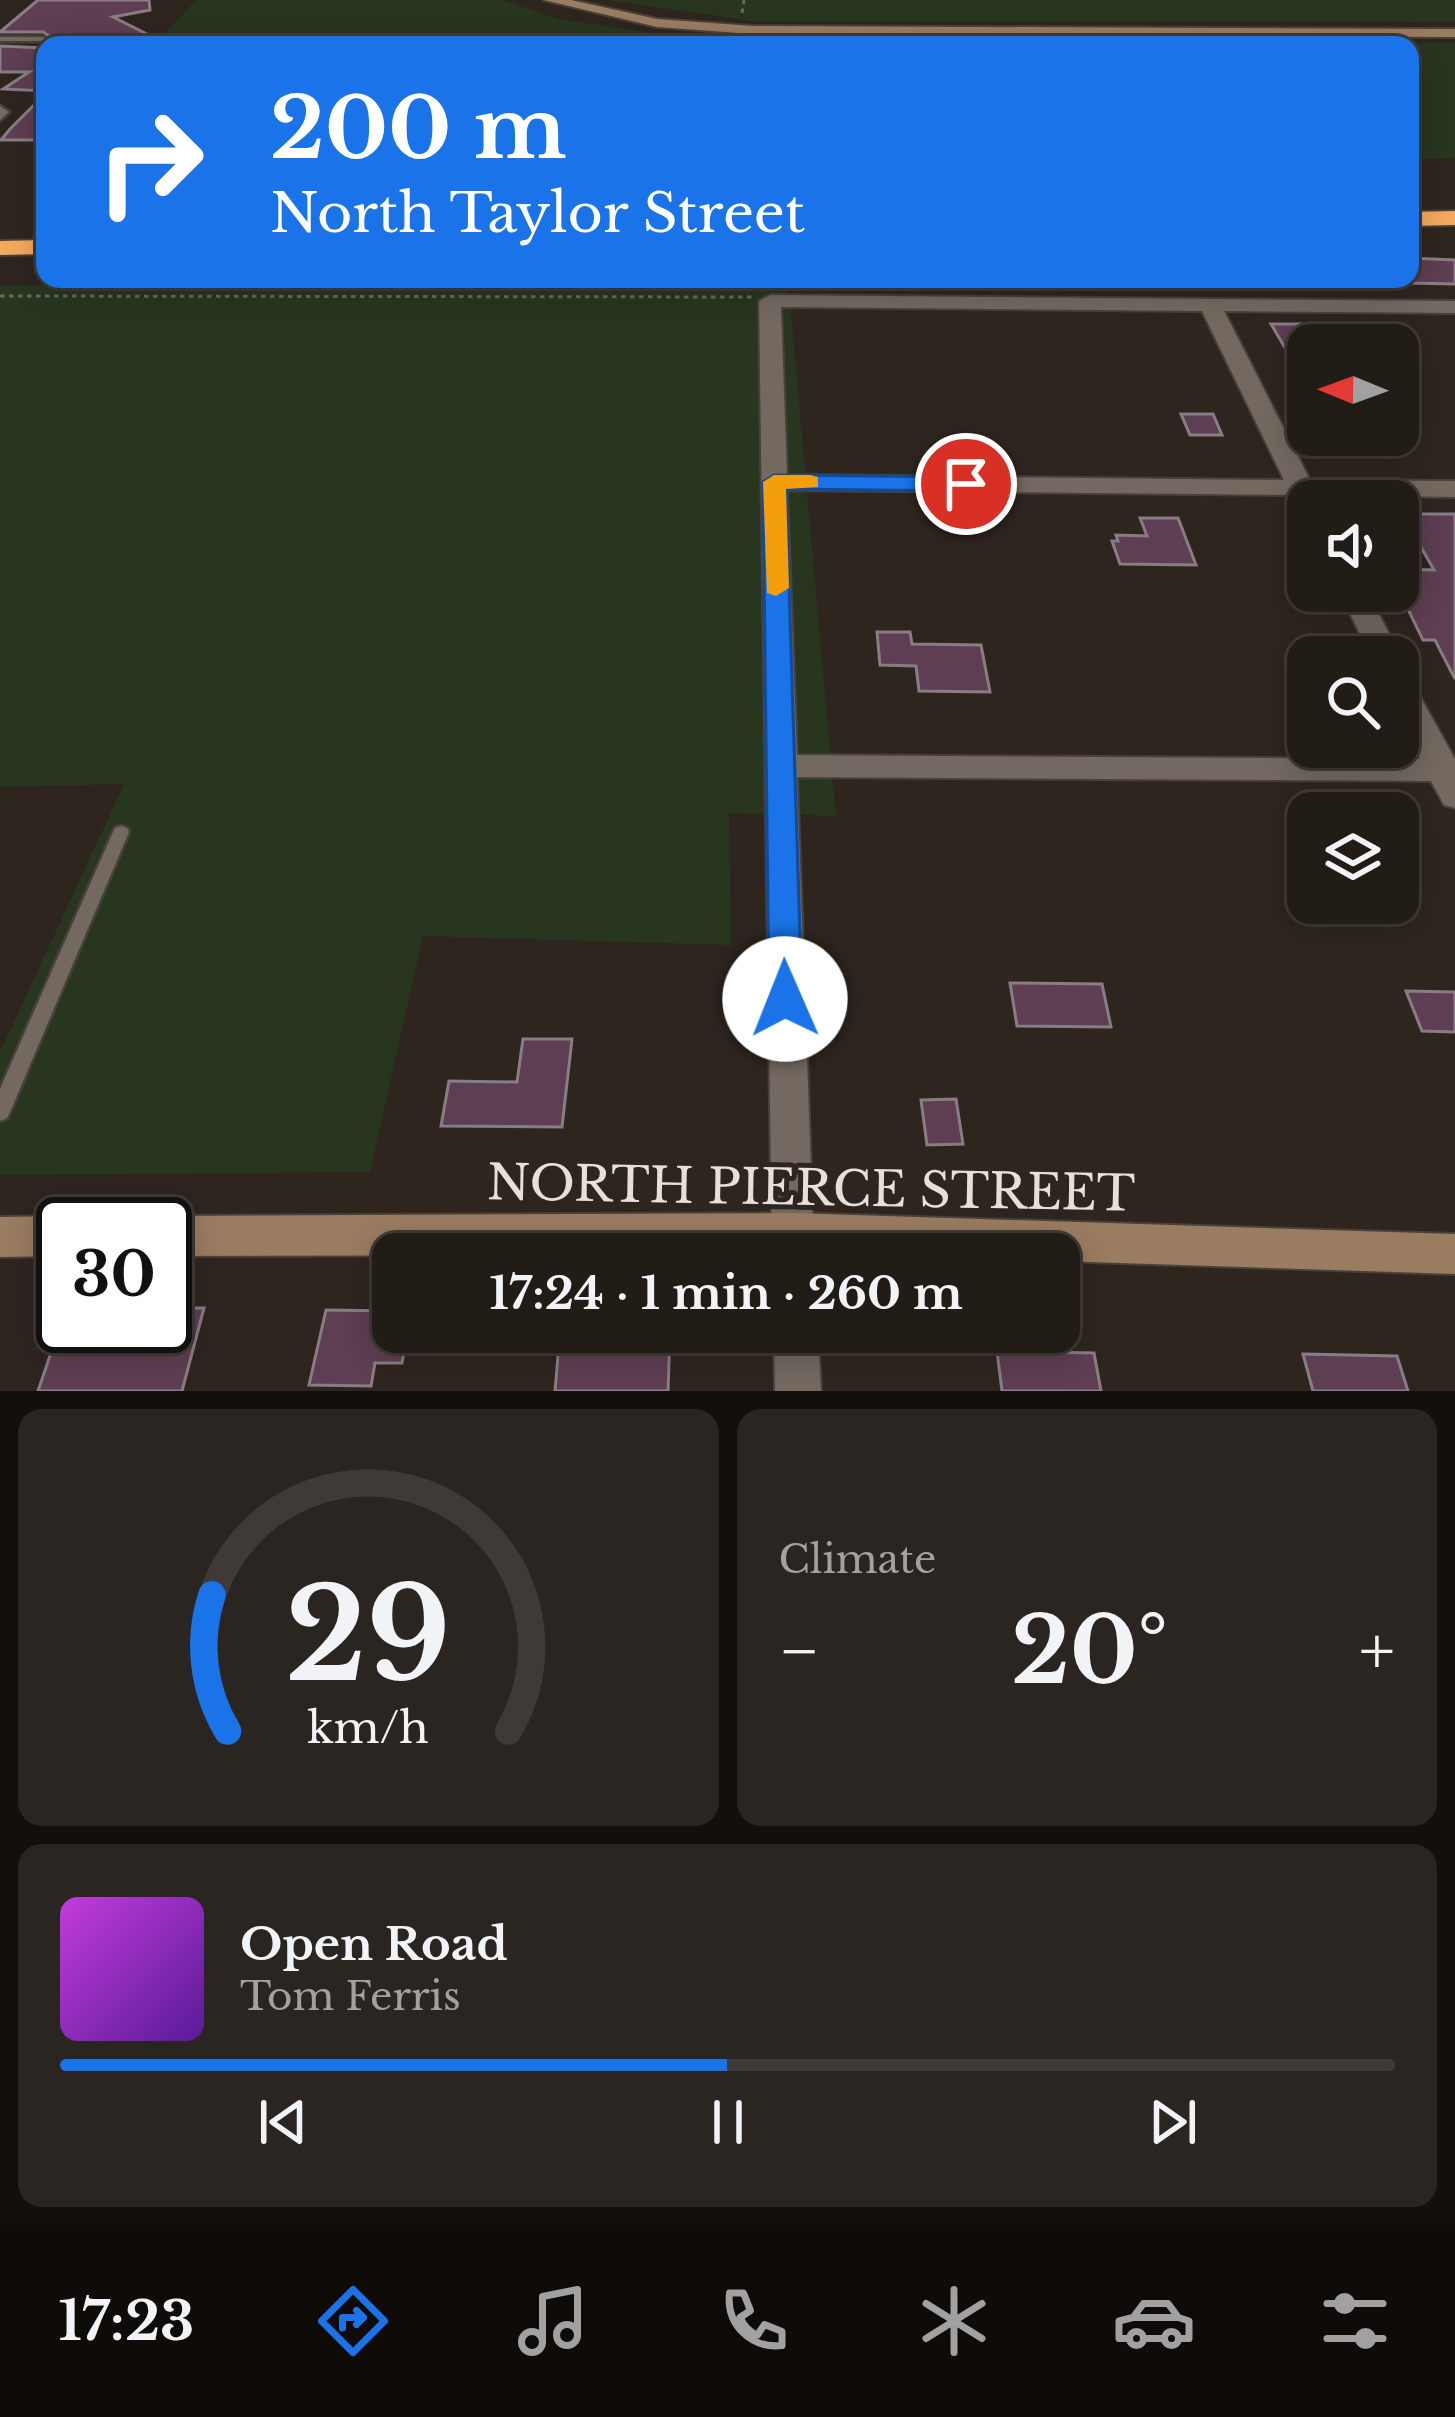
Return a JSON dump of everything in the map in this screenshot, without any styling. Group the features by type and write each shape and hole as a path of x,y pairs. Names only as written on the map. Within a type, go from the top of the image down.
{"highway":[{"path":"1419,196 1455,196"},
{"path":"1419,219 1455,218"},
{"path":"0,226 36,226"},
{"path":"0,248 36,247"}],"main road":[{"path":"551,0 657,23 753,30 1455,33"},
{"path":"0,1237 36,1236"},
{"name":"NORTH PIERCE STREET","path":"192,1236 372,1238"},
{"name":"NORTH PIERCE STREET","path":"1080,1248 1455,1254"}],"street":[{"path":"793,1233 769,299 1455,307"},
{"path":"1211,307 1298,480"},
{"path":"774,482 1287,495"},
{"path":"1419,490 1455,489"},
{"path":"779,766 1450,779 1419,721"},
{"path":"796,1353 797,1391"}],"lane":[{"path":"0,39 36,39"},
{"path":"0,1112 121,832"}],"path":[{"path":"0,296 769,299"}],"green space":[{"path":"196,0 503,0 559,19 672,36 163,36"},
{"path":"607,0 1455,0 1455,22 758,22"},
{"path":"1419,43 1455,43 1455,158 1419,159"},
{"path":"0,286 789,288 836,816 729,813 731,945 423,936 370,1172 0,1175 0,1052 124,784 0,787"}],"building":[{"path":"38,0 149,0 150,10 113,17 151,36 0,32"},
{"path":"0,46 36,48 36,91 3,89 29,72 0,72"},
{"path":"36,103 36,140 1,140"},
{"path":"1419,258 1455,260 1455,284 1419,283"},
{"path":"1271,324 1287,324 1287,351"},
{"path":"1181,414 1213,414 1222,435 1190,435"},
{"path":"1419,514 1455,514 1455,679 1435,640 1423,640 1409,612 1419,612 1419,570 1434,570 1419,544"},
{"path":"1140,518 1178,518 1196,565 1120,564 1112,541 1118,541 1116,535 1147,536"},
{"path":"877,632 910,632 912,644 981,645 990,692 919,691 916,666 880,665"},
{"path":"1010,983 1102,984 1111,1027 1017,1026"},
{"path":"1406,991 1455,992 1455,1032 1422,1031"},
{"path":"523,1039 572,1039 562,1127 441,1126 449,1081 517,1082"},
{"path":"956,1099 963,1144 927,1145 921,1100"},
{"path":"192,1308 204,1308 182,1391 38,1391 51,1353 192,1353"},
{"path":"326,1310 372,1311 372,1353 404,1353 402,1363 375,1363 371,1386 309,1385"},
{"path":"558,1353 669,1353 668,1391 555,1391"},
{"path":"997,1353 1094,1353 1101,1391 1002,1391"},
{"path":"1303,1354 1397,1356 1408,1391 1313,1391"}],"slow traffic":[{"path":"776,588 774,482 810,482"}],"route":[{"path":"785,999 774,482 966,484"}]}
